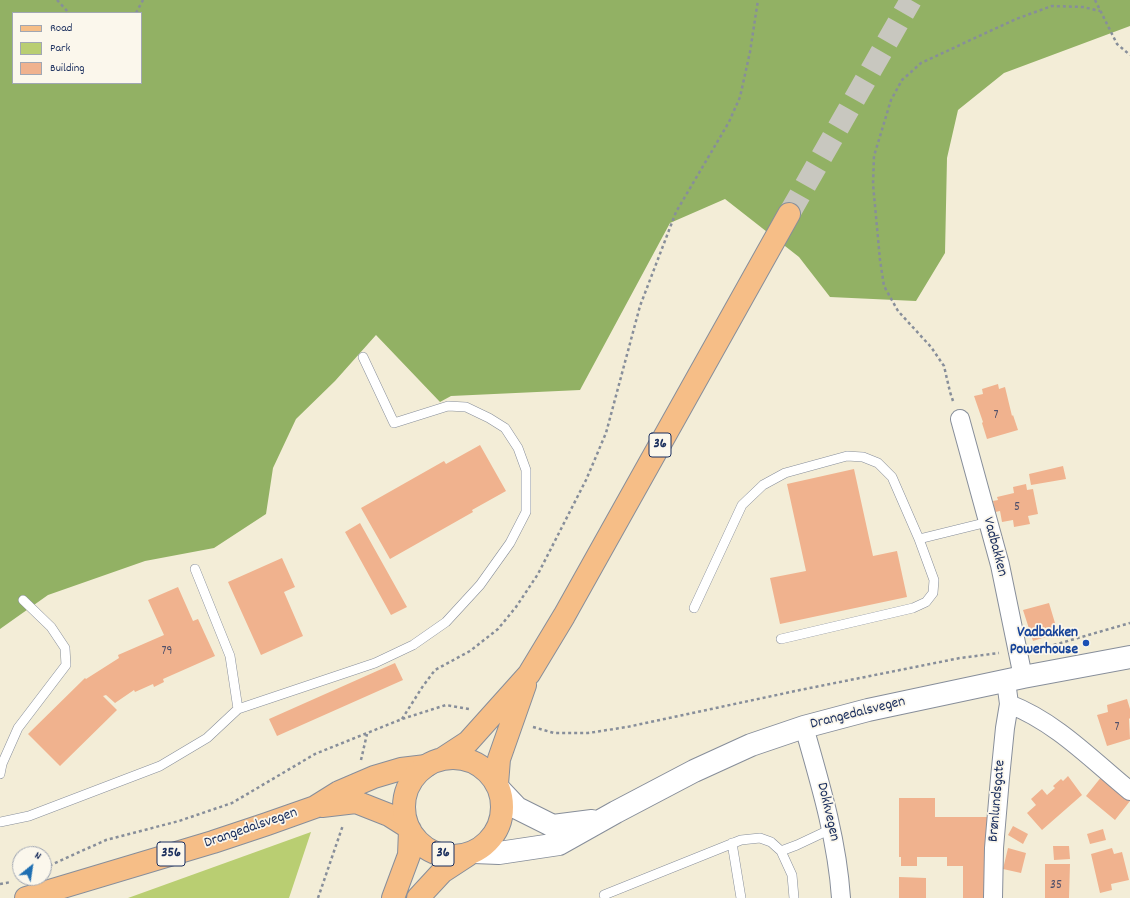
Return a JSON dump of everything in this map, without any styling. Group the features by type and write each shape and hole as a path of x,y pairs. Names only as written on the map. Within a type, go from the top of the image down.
{"main road":[{"name":"36","path":"393,898 409,855 409,828 404,810 406,793 414,778 434,762 468,742 529,674 564,616 789,214"},
{"name":"36","path":"418,898 442,872 493,837 502,814 498,787 499,759 529,674"},
{"path":"434,762 464,758 483,768 498,787"},
{"name":"Drangedalsvegen","path":"315,807 339,792 374,777 401,769 434,762"},
{"name":"Drangedalsvegen","path":"26,898 213,842 315,807 356,802 389,815 409,828"},
{"name":"36","path":"409,828 426,848 448,856 472,852"}],"street":[{"name":"Vadbakken","path":"960,419 1000,565 1018,650 1014,679"},
{"name":"Drangedalsvegen","path":"472,852 499,853 559,844 701,768 751,745 804,726 868,710 1130,656"},
{"name":"Brønlundsgate","path":"993,898 994,840 1004,742 1014,679"},
{"path":"1009,704 1026,710 1054,728 1130,791"},
{"name":"Dokkvegen","path":"804,726 823,791 839,870 841,898"},
{"name":"Drangedalsvegen","path":"498,787 518,808 553,826 603,820"}],"lane":[{"path":"0,822 30,816 160,766 206,738 238,710 374,663 413,645 446,622 480,584 510,543 526,512 526,470 518,448 505,428 490,418 466,407 448,406 394,423 363,357"},
{"path":"694,608 742,505 763,485 785,473 847,456 863,457 878,463 892,477 934,580 933,593 926,602 913,608 781,639"},
{"path":"918,539 988,522"},
{"path":"195,569 230,656 238,710"},
{"path":"0,774 2,764 18,728 66,665 65,648 51,627 22,600"},
{"path":"781,850 831,829"},
{"path":"604,895 732,843 760,838 770,842 781,850 792,875 794,898"},
{"path":"732,843 741,898"}],"path":[{"path":"57,0 68,12"},
{"path":"137,12 143,0"},
{"path":"402,719 435,670 470,651 498,629 516,607 538,574 586,480 606,433 640,306 676,212 728,122 740,97 750,52 758,0"},
{"path":"1095,0 1117,44 1130,55"},
{"path":"960,419 950,392 944,366 931,347 898,311 884,286 873,184 874,156 891,100 902,80 921,63 1016,19 1052,6 1083,7 1100,11"},
{"path":"529,725 554,733 588,733 627,727 953,659 1047,647 1130,623"},
{"path":"52,864 106,840 179,822 232,803 315,754 402,719 446,705 476,710"},
{"path":"360,764 367,733"},
{"path":"318,898 344,822"}],"green space":[{"path":"0,0 1130,0 1130,26 1004,73 958,110 947,158 945,253 916,301 830,297 799,257 725,199 670,223 580,390 451,396 440,402 376,335 335,381 296,419 273,468 266,514 214,548 145,561 48,595 0,629"},
{"path":"311,832 289,898 128,898"}],"building":[{"path":"998,384 999,389 1005,387 1012,416 1013,415 1018,430 987,439 974,396 983,394 982,389"},
{"path":"480,445 506,491 472,510 473,512 390,559 361,508 444,461 446,464"},
{"path":"1063,466 1066,479 1031,485 1029,474"},
{"path":"854,469 873,556 897,551 907,597 780,624 770,578 806,571 787,484"},
{"path":"1026,484 1027,490 1033,489 1038,514 1028,516 1030,524 1014,527 1013,520 1002,522 1000,511 995,512 993,501 998,500 997,497 1014,493 1013,487"},
{"path":"360,523 407,607 391,615 345,532"},
{"path":"282,558 295,587 284,592 303,636 261,655 228,582"},
{"path":"178,587 193,621 198,619 215,656 163,679 164,682 154,687 153,684 135,692 134,690 115,703 106,695 103,696 117,710 60,766 28,734 85,678 86,679 119,658 118,655 164,635 148,600"},
{"path":"1049,603 1058,633 1033,641 1023,610"},
{"path":"395,663 403,680 277,736 269,719"},
{"path":"1127,699 1130,709 1130,739 1107,746 1097,715 1108,712 1107,705"},
{"path":"1068,776 1082,795 1042,830 1027,813 1036,805 1031,799 1042,789 1047,795 1055,788 1053,786 1061,779 1063,781"},
{"path":"1102,776 1130,798 1130,801 1115,820 1086,796"},
{"path":"899,798 935,798 935,817 987,817 986,898 963,898 963,866 947,866 947,857 917,857 917,866 901,866 901,857 899,857"},
{"path":"1013,826 1028,834 1023,844 1008,835"},
{"path":"1103,829 1106,840 1090,844 1087,834"},
{"path":"1053,846 1069,846 1070,859 1054,860"},
{"path":"1008,848 1026,853 1021,873 1003,869"},
{"path":"1112,848 1114,854 1122,852 1129,880 1111,884 1112,890 1100,893 1091,854"},
{"path":"1045,864 1070,864 1069,898 1045,898"},
{"path":"899,877 926,878 926,898 899,898"}],"tunnel":[{"path":"789,214 911,0"}],"place":[{"name":"Vadbakken Powerhouse","path":"1086,643"}]}
